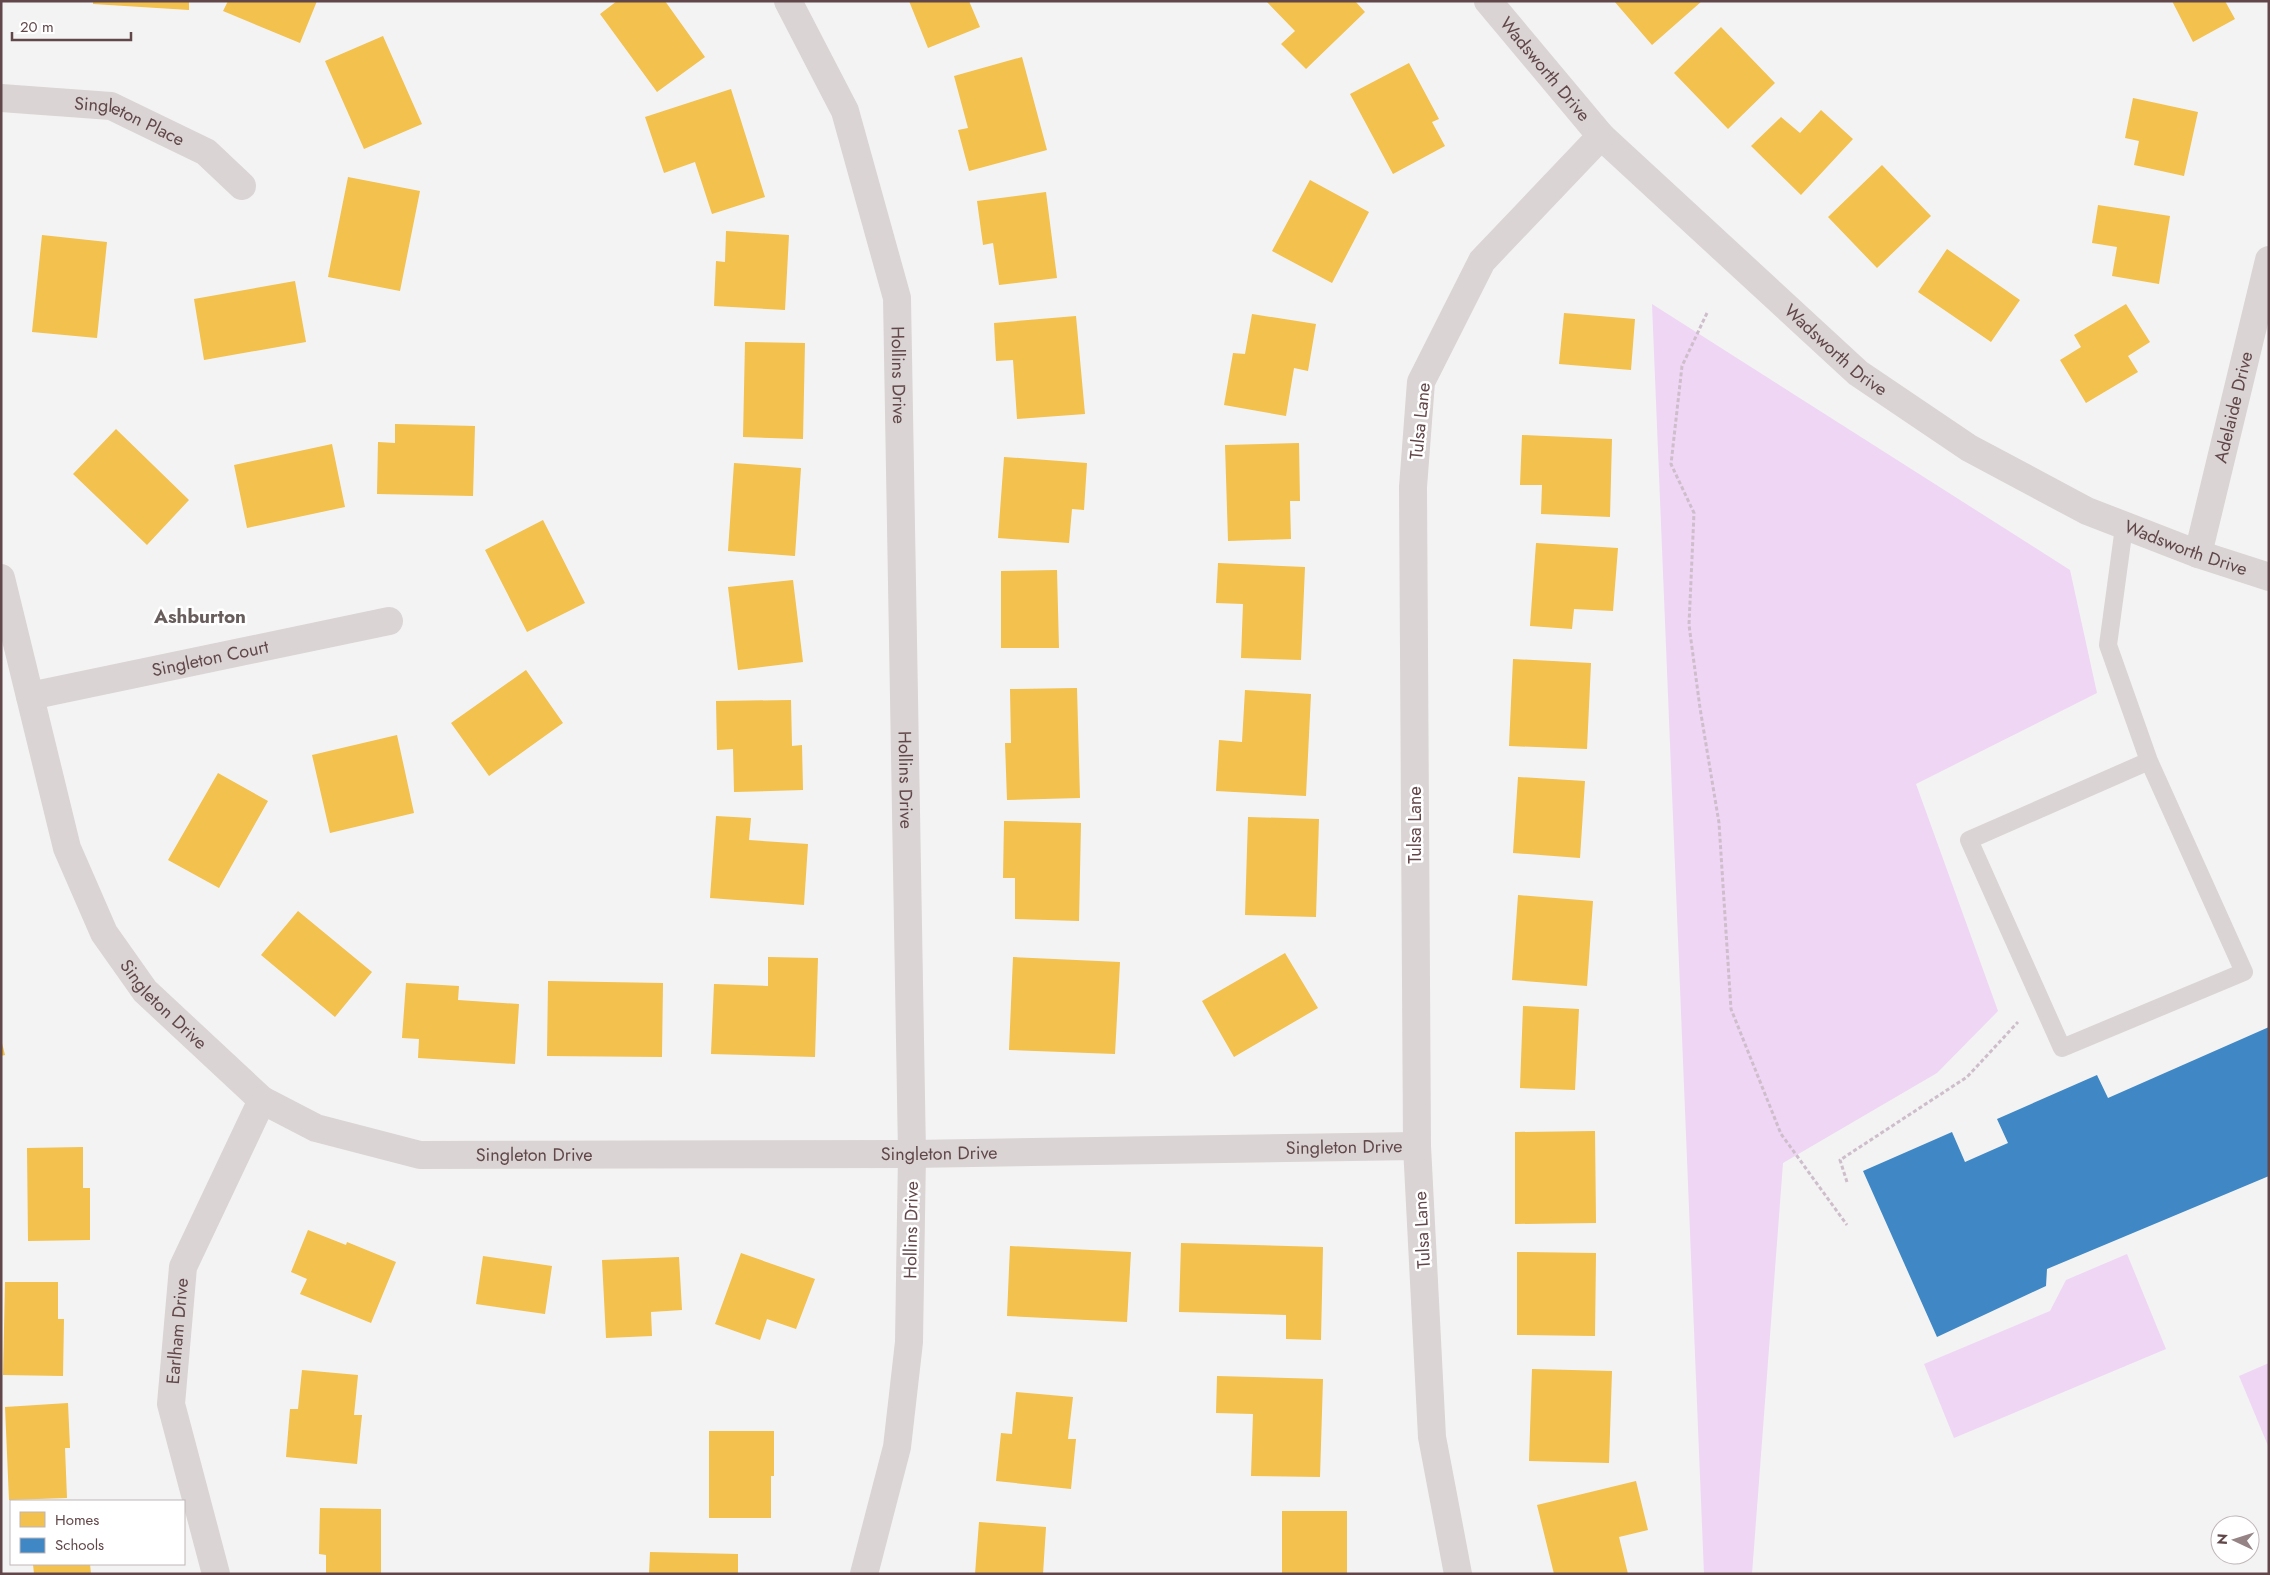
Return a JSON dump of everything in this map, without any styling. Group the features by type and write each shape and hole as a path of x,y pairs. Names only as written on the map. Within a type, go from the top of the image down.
{"street":[{"name":"Hollins Drive","path":"788,1 845,111 897,298 912,1154 909,1342 897,1447 864,1574"},
{"name":"Wadsworth Drive","path":"1488,1 1601,136 1858,373 1969,448 2087,511 2124,527 2198,554 2269,577"},
{"name":"Singleton Place","path":"1,98 112,106 206,152 242,186"},
{"name":"Tulsa Lane","path":"1458,1574 1432,1437 1417,1146 1413,488 1421,382 1482,261 1601,136"},
{"name":"Adelaide Drive","path":"2198,554 2269,260"},
{"name":"Singleton Drive","path":"1,578 67,848 104,933 145,990 262,1100 316,1128 420,1155 912,1154 1417,1146"},
{"name":"Singleton Court","path":"30,696 389,621"},
{"name":"Earlham Drive","path":"216,1574 172,1404 183,1268 262,1100"}],"lane":[{"path":"2124,527 2108,645 2150,761 2244,972 2062,1048 1969,840 2150,761"}],"path":[{"path":"1707,313 1682,366 1670,464 1694,513 1689,625 1700,708 1719,823 1731,1009 1781,1134 1847,1225"},
{"path":"1847,1182 1840,1160 1967,1077 2039,999"}],"shaded area":[{"path":"1652,304 2070,570 2097,693 1916,784 1998,1011 1937,1073 1783,1163 1752,1574 1704,1574"},
{"path":"2127,1254 2166,1349 1954,1438 1924,1364 2050,1311 2066,1280"},
{"path":"2269,1363 2269,1448 2239,1376"}],"building: Homes":[{"path":"93,1 189,1 189,10 93,4"},
{"path":"228,1 317,1 300,43 223,11"},
{"path":"617,1 665,1 705,57 657,92 600,14"},
{"path":"909,1 969,1 980,27 928,48"},
{"path":"1266,1 1355,1 1365,12 1306,69 1281,44 1295,31"},
{"path":"1614,1 1702,1 1652,45"},
{"path":"2172,1 2225,1 2235,19 2193,42"},
{"path":"1721,27 1775,83 1728,129 1674,73"},
{"path":"383,36 422,124 364,149 325,61"},
{"path":"1022,57 1047,150 969,171 958,130 968,128 954,76"},
{"path":"1409,63 1439,119 1432,122 1445,146 1393,174 1350,94"},
{"path":"731,89 765,197 712,214 695,162 664,173 645,117"},
{"path":"2133,98 2198,112 2184,176 2134,165 2139,141 2125,138"},
{"path":"1821,110 1853,139 1801,195 1751,146 1781,117 1800,133"},
{"path":"1882,165 1931,216 1877,268 1828,217"},
{"path":"348,177 420,191 400,291 328,277"},
{"path":"1310,180 1369,212 1332,283 1272,251"},
{"path":"1046,192 1057,278 999,285 993,243 983,245 977,201"},
{"path":"2098,205 2170,216 2159,284 2112,276 2117,247 2092,243"},
{"path":"726,231 789,235 785,310 714,306 716,261 725,262"},
{"path":"42,235 107,242 97,338 32,332"},
{"path":"1947,249 2020,300 1991,342 1918,292"},
{"path":"295,281 306,342 204,360 194,299"},
{"path":"2126,304 2150,342 2128,356 2138,372 2086,403 2060,360 2081,347 2074,335"},
{"path":"1564,313 1635,319 1631,370 1559,364"},
{"path":"1252,314 1316,324 1308,371 1294,368 1286,416 1224,405 1233,353 1245,354"},
{"path":"1076,316 1085,414 1017,419 1013,360 996,361 994,323"},
{"path":"745,342 805,343 803,439 743,437"},
{"path":"395,424 475,426 473,496 377,494 378,442 395,443"},
{"path":"116,429 189,500 147,545 73,474"},
{"path":"1522,435 1612,439 1610,517 1541,514 1542,485 1520,485"},
{"path":"1299,443 1300,501 1290,501 1291,539 1228,541 1225,445"},
{"path":"332,444 345,507 247,528 234,465"},
{"path":"1004,457 1087,463 1084,510 1072,509 1069,543 998,538"},
{"path":"734,463 801,468 795,556 728,551"},
{"path":"543,520 585,603 527,632 485,550"},
{"path":"1536,543 1618,548 1613,611 1574,609 1572,629 1530,626"},
{"path":"1218,563 1305,567 1301,660 1241,658 1243,604 1216,603"},
{"path":"1057,570 1059,648 1001,648 1001,571"},
{"path":"793,580 803,662 738,670 728,587"},
{"path":"1513,659 1591,663 1587,749 1509,746"},
{"path":"526,670 563,723 489,776 451,723"},
{"path":"1077,688 1080,798 1007,800 1005,743 1011,743 1010,689"},
{"path":"1245,690 1311,694 1306,796 1216,791 1219,740 1242,742"},
{"path":"791,700 792,746 802,745 803,790 734,792 733,749 717,750 716,701"},
{"path":"397,735 414,813 330,833 312,755"},
{"path":"218,773 268,801 219,888 168,860"},
{"path":"1518,777 1585,781 1580,858 1513,853"},
{"path":"716,816 751,818 749,840 808,844 804,905 710,898"},
{"path":"1248,817 1319,819 1316,917 1245,915"},
{"path":"1004,821 1081,823 1079,921 1015,919 1015,878 1003,878"},
{"path":"1518,895 1593,901 1587,986 1512,980"},
{"path":"298,911 372,972 335,1017 261,955"},
{"path":"1285,953 1318,1008 1234,1057 1202,1001"},
{"path":"768,957 818,958 815,1057 711,1054 714,984 768,986"},
{"path":"1013,957 1120,962 1115,1054 1009,1050"},
{"path":"548,981 663,983 662,1057 547,1056"},
{"path":"406,983 459,986 458,1000 519,1004 515,1064 418,1058 419,1039 402,1038"},
{"path":"1523,1006 1579,1009 1575,1090 1520,1088"},
{"path":"1,1039 5,1055 1,1056"},
{"path":"1595,1131 1596,1223 1515,1224 1515,1132"},
{"path":"83,1147 83,1188 90,1188 90,1240 28,1241 27,1148"},
{"path":"308,1230 346,1245 347,1242 396,1262 371,1323 300,1294 307,1279 291,1272"},
{"path":"1181,1243 1323,1247 1321,1340 1286,1339 1286,1315 1179,1312"},
{"path":"1010,1246 1131,1252 1127,1322 1007,1316"},
{"path":"1517,1252 1596,1253 1595,1336 1517,1335"},
{"path":"741,1253 815,1279 796,1329 767,1319 760,1340 715,1324"},
{"path":"483,1256 552,1266 545,1314 476,1304"},
{"path":"679,1257 682,1310 651,1312 652,1336 606,1338 602,1260"},
{"path":"5,1282 58,1282 58,1319 64,1319 63,1376 3,1375"},
{"path":"1532,1369 1612,1371 1609,1463 1529,1461"},
{"path":"302,1370 358,1375 354,1415 362,1415 357,1464 286,1457 290,1409 298,1409"},
{"path":"1217,1376 1323,1379 1320,1477 1251,1476 1253,1414 1216,1413"},
{"path":"1016,1392 1073,1397 1068,1439 1076,1439 1071,1489 996,1481 1001,1433 1012,1434"},
{"path":"68,1403 70,1448 65,1448 67,1498 9,1500 5,1407"},
{"path":"709,1431 774,1431 774,1476 771,1476 771,1518 709,1518"},
{"path":"1636,1481 1648,1530 1619,1537 1628,1574 1554,1574 1537,1505"},
{"path":"320,1508 381,1509 381,1574 326,1574 326,1555 319,1554"},
{"path":"1282,1511 1347,1511 1347,1574 1282,1574"},
{"path":"979,1522 1046,1527 1043,1574 975,1574"},
{"path":"650,1552 738,1554 738,1574 649,1574"},
{"path":"33,1565 90,1565 91,1574 34,1574"}],"building: Schools":[{"path":"2269,1027 2269,1176 2047,1269 2046,1286 1937,1337 1863,1171 1952,1132 1965,1162 2008,1143 1997,1119 2097,1075 2108,1098"}],"district":[{"name":"Ashburton","path":"200,616"}]}
